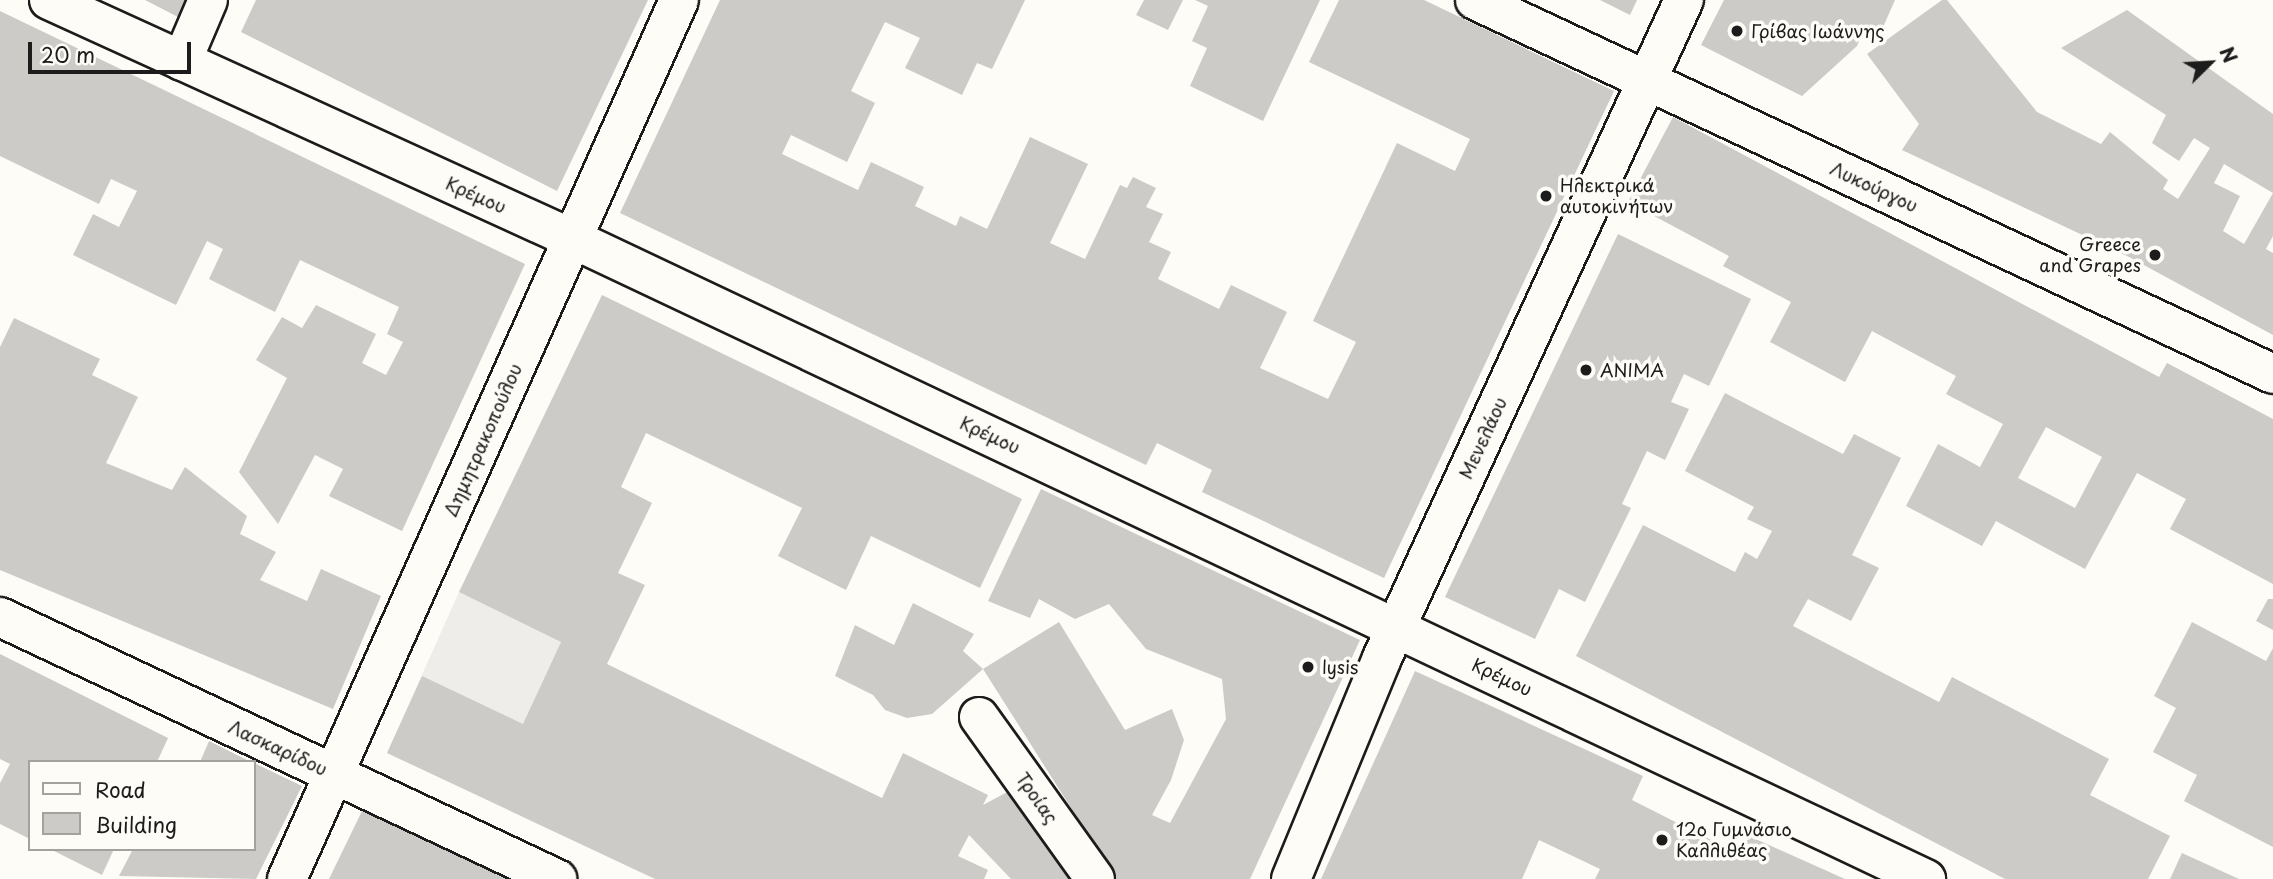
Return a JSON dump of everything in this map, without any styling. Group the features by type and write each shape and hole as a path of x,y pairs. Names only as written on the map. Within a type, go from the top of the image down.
{"street":[{"name":"Κρέμου","path":"49,0 573,239 1926,879"},
{"path":"182,61 208,0"},
{"name":"Δημητρακοπούλου","path":"287,879 679,0"},
{"name":"Λυκούργου","path":"1475,0 2273,373"},
{"name":"Μενελάου","path":"1291,879 1396,627 1684,0"},
{"name":"Λασκαρίδου","path":"0,617 557,879"},
{"name":"Τροίας","path":"979,717 1094,879"}],"shaded area":[{"path":"459,592 607,664 532,819 387,753"}],"building":[{"path":"145,0 186,0 178,17"},
{"path":"256,0 648,0 557,191 241,32"},
{"path":"720,0 1025,0 992,69 977,63 962,95 905,68 920,38 885,22 851,91 875,103 847,162 791,135 782,154 858,190 871,162 924,187 915,206 956,226 960,216 987,229 1030,137 1088,164 1050,243 1085,259 1120,185 1127,188 1133,177 1156,188 1146,207 1163,214 1149,242 1171,252 1158,279 1219,309 1231,285 1287,312 1260,368 1328,399 1356,342 1313,321 1397,143 1455,171 1470,139 1309,62 1339,0 1424,0 1614,91 1384,578 1202,492 1212,470 1157,443 1146,465 620,213"},
{"path":"1144,0 1183,0 1168,30 1136,15"},
{"path":"1195,0 1320,0 1263,121 1190,86 1207,48 1192,41 1208,6"},
{"path":"1600,0 1637,0 1630,15"},
{"path":"1724,0 1895,0 1880,34 1865,26 1857,46 1802,96 1701,45"},
{"path":"1942,0 1947,0 2037,112 2101,144 2110,132 2168,180 2163,189 2178,199 2210,148 2194,138 2179,161 2152,143 2166,115 2061,48 2127,10 2273,114 2273,193 2273,236 2266,249 2273,253 2273,335 2129,257 1902,150 1919,124 1867,54","holes":["2224,164 2273,193 2244,244 2223,231 2240,196 2214,183"]},
{"path":"0,11 525,264 402,531 329,496 343,469 315,455 278,524 239,472 287,378 256,360 282,317 302,328 316,305 376,334 362,363 386,375 403,342 387,334 399,307 300,260 275,312 209,279 223,249 207,241 176,305 73,255 93,214 119,227 137,191 111,179 99,204 0,156"},
{"path":"1673,117 2159,377 2167,363 2273,419 2273,584 2170,529 2186,499 2137,473 2085,569 1996,521 1982,546 1906,506 1938,444 1980,467 2003,424 1946,394 1956,376 1872,331 1845,382 1770,342 1791,302 1723,266 1729,256 1628,202","holes":["2046,427 2102,457 2075,508 2018,478"]},
{"path":"1618,234 1751,299 1709,386 1684,374 1671,402 1689,409 1665,460 1647,451 1622,504 1631,508 1585,602 1559,589 1535,639 1445,597"},
{"path":"602,295 1022,499 980,588 871,536 846,590 778,556 802,508 646,433 621,487 652,503 618,573 645,585 607,664 882,798 903,753 988,795 983,805 1011,790 1073,879 1011,879 969,835 958,856 988,870 984,879 655,879 387,753 422,676 523,724 561,642 459,592"},
{"path":"14,318 100,359 92,375 138,397 106,463 172,490 185,467 247,516 240,534 276,552 260,580 307,601 321,569 381,596 333,709 0,570 0,347"},
{"path":"1725,393 1843,454 1854,434 1901,458 1852,555 1879,568 1851,621 1808,599 1793,626 1939,702 1952,677 2109,759 2090,795 2170,836 2148,879 2005,879 1576,656 1643,525 1735,572 1745,552 1757,559 1772,531 1747,519 1754,507 1685,471"},
{"path":"1041,489 1360,640 1250,879 1116,879 983,669 1059,622 1125,730 1172,709 1184,740 1171,780 1152,815 1170,823 1226,719 1222,679 1146,649 1109,604 1075,619 1039,599 1030,618 988,601"},
{"path":"2268,599 2273,599 2273,630 2256,621"},
{"path":"913,603 974,634 963,651 983,669 932,714 907,718 885,710 873,695 835,676 855,625 894,645"},
{"path":"2192,622 2266,661 2273,648 2273,847 2184,801 2197,775 2153,752 2176,708 2154,696"},
{"path":"0,654 168,738 158,760 28,760 28,838 0,824 0,783 10,764 0,759"},
{"path":"1415,671 1643,776 1632,800 1719,844 1737,851 1749,836 1845,879 1595,879 1600,869 1539,840 1522,879 1321,879"},
{"path":"209,741 247,760 201,760"},
{"path":"256,764 302,786 256,879 119,876 132,851 256,851"},
{"path":"363,809 457,855 506,879 329,879"},
{"path":"54,851 113,851 102,875"},
{"path":"2182,853 2239,879 2170,879"}],"place":[{"name":"Γρίβας Ιωάννης","path":"1737,31"},
{"name":"Ηλεκτρικά αυτοκινήτων","path":"1546,196"},
{"name":"Greece and Grapes","path":"2155,255"},
{"name":"ΑΝΙΜΑ","path":"1586,370"},
{"name":"lysis","path":"1308,667"},
{"name":"12ο Γυμνάσιο Καλλιθέας","path":"1662,840"}]}
